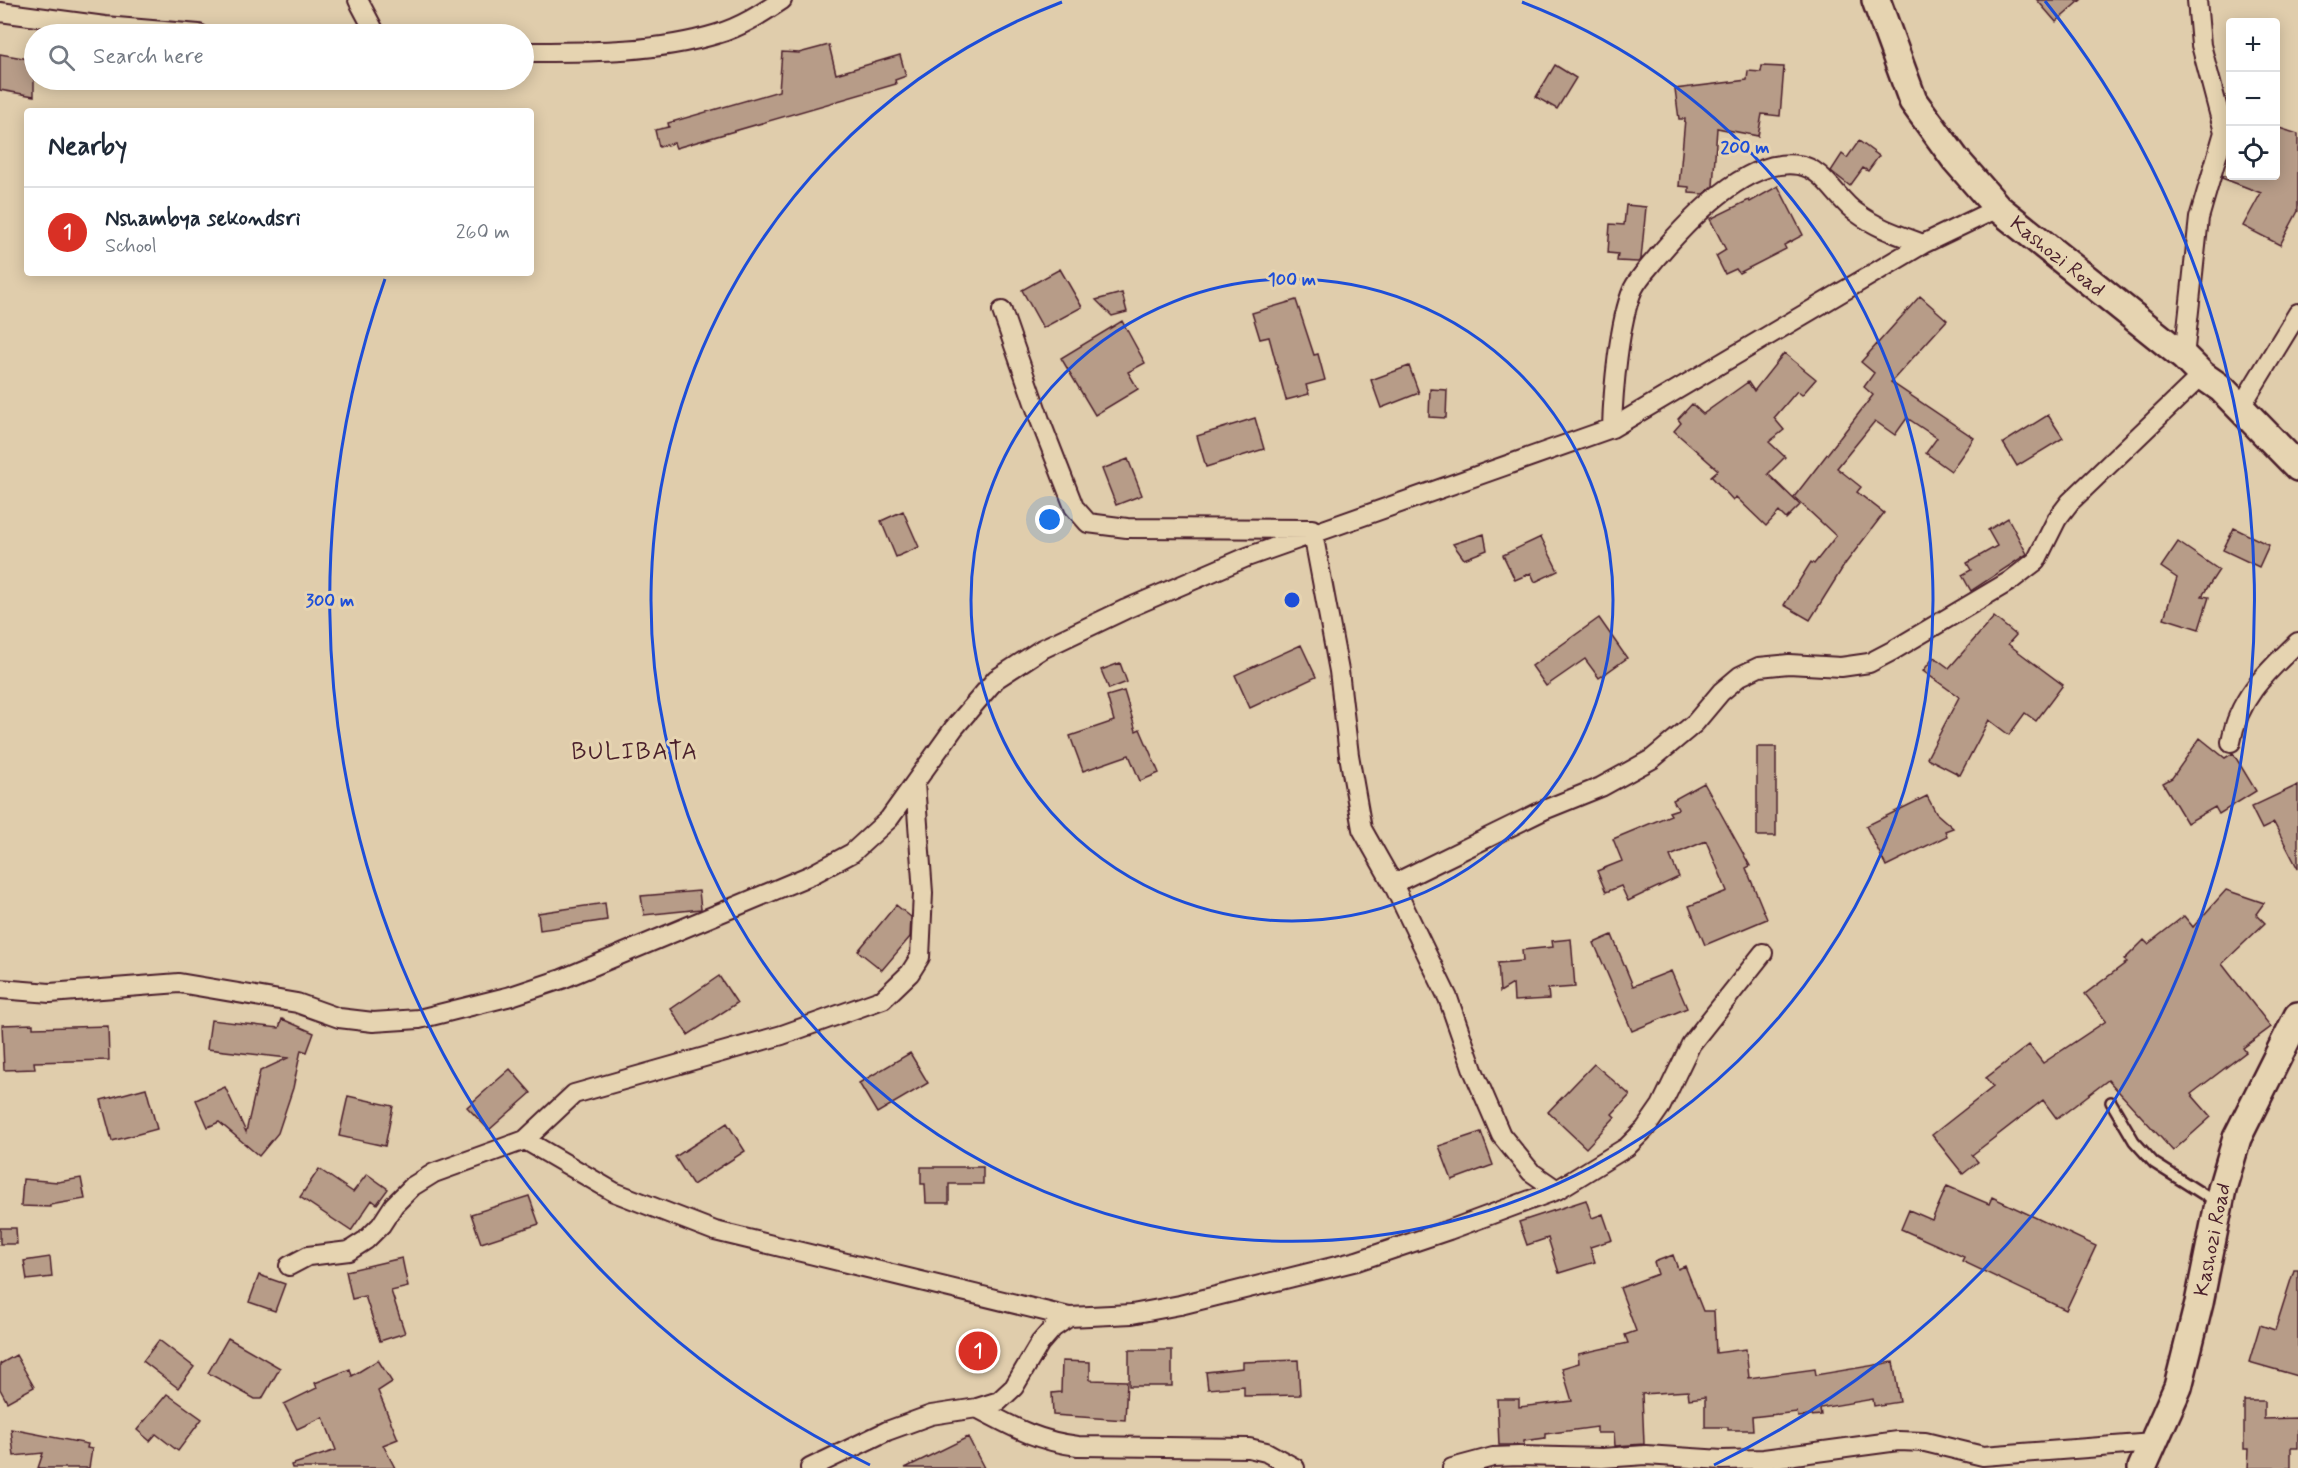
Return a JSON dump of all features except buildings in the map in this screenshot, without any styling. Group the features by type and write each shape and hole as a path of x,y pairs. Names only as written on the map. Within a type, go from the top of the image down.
{"main road":[{"name":"Kashozi Road","path":"1876,0 1913,100 1956,160 1998,208 2222,389 2298,467"},
{"name":"Kashozi Road","path":"2142,1468 2178,1387 2236,1138 2298,1016"}],"street":[{"path":"358,0 371,24"},
{"path":"534,52 586,52 671,44 717,34 752,20 782,0"},
{"path":"1393,884 1544,810 1601,787 1652,759 1695,723 1721,692 1740,676 1759,667 1789,664 1841,667 1869,663 2010,581 2036,561 2057,519 2070,502 2193,366 2199,218 2224,132 2201,45 2197,0"},
{"path":"0,12 90,24"},
{"path":"1612,428 1613,393 1628,302 1634,286 1700,211 1753,173 1773,165 1798,164 1812,169 1854,212 1879,228 1923,244"},
{"path":"0,989 50,993 179,983 297,1003 355,1021 419,1019 511,996 562,979 811,875 852,853 890,819 954,728 996,679 1042,649 1126,609 1247,557 1612,428 1923,244 1998,208"},
{"path":"1002,311 1040,420 1074,507 1088,523 1137,528 1318,531"},
{"path":"2240,408 2298,313"},
{"path":"1318,531 1349,755 1362,829 1393,884 1448,998 1473,1070 1501,1135 1531,1172 1557,1190"},
{"path":"2231,742 2234,720 2257,683 2298,642"},
{"path":"289,1266 308,1256 349,1251 366,1240 381,1225 394,1205 412,1186 434,1173 525,1140 574,1094 782,1035 883,999 910,973 920,957 923,893 915,783"},
{"path":"525,1140 614,1192 715,1231 1069,1317 1132,1314 1180,1305 1357,1261 1557,1190 1627,1148 1646,1129 1661,1106 1692,1044 1763,953"},
{"path":"810,1468 886,1431 931,1415 977,1408 999,1401 1040,1343 1053,1328 1069,1317"},
{"path":"977,1408 1030,1437 1052,1443 1078,1446 1249,1448 1266,1452 1296,1468"},
{"path":"1452,1468 1493,1457 1602,1458 1646,1455 1722,1460 1764,1458 1898,1442 1924,1442 1983,1456 2153,1443"}],"lane":[{"path":"2110,1102 2134,1141 2154,1163 2219,1205"}],"place":[{"name":"Nshambya sekondsri","path":"978,1351"}],"district":[{"name":"BULIBATA","path":"635,751"}]}
